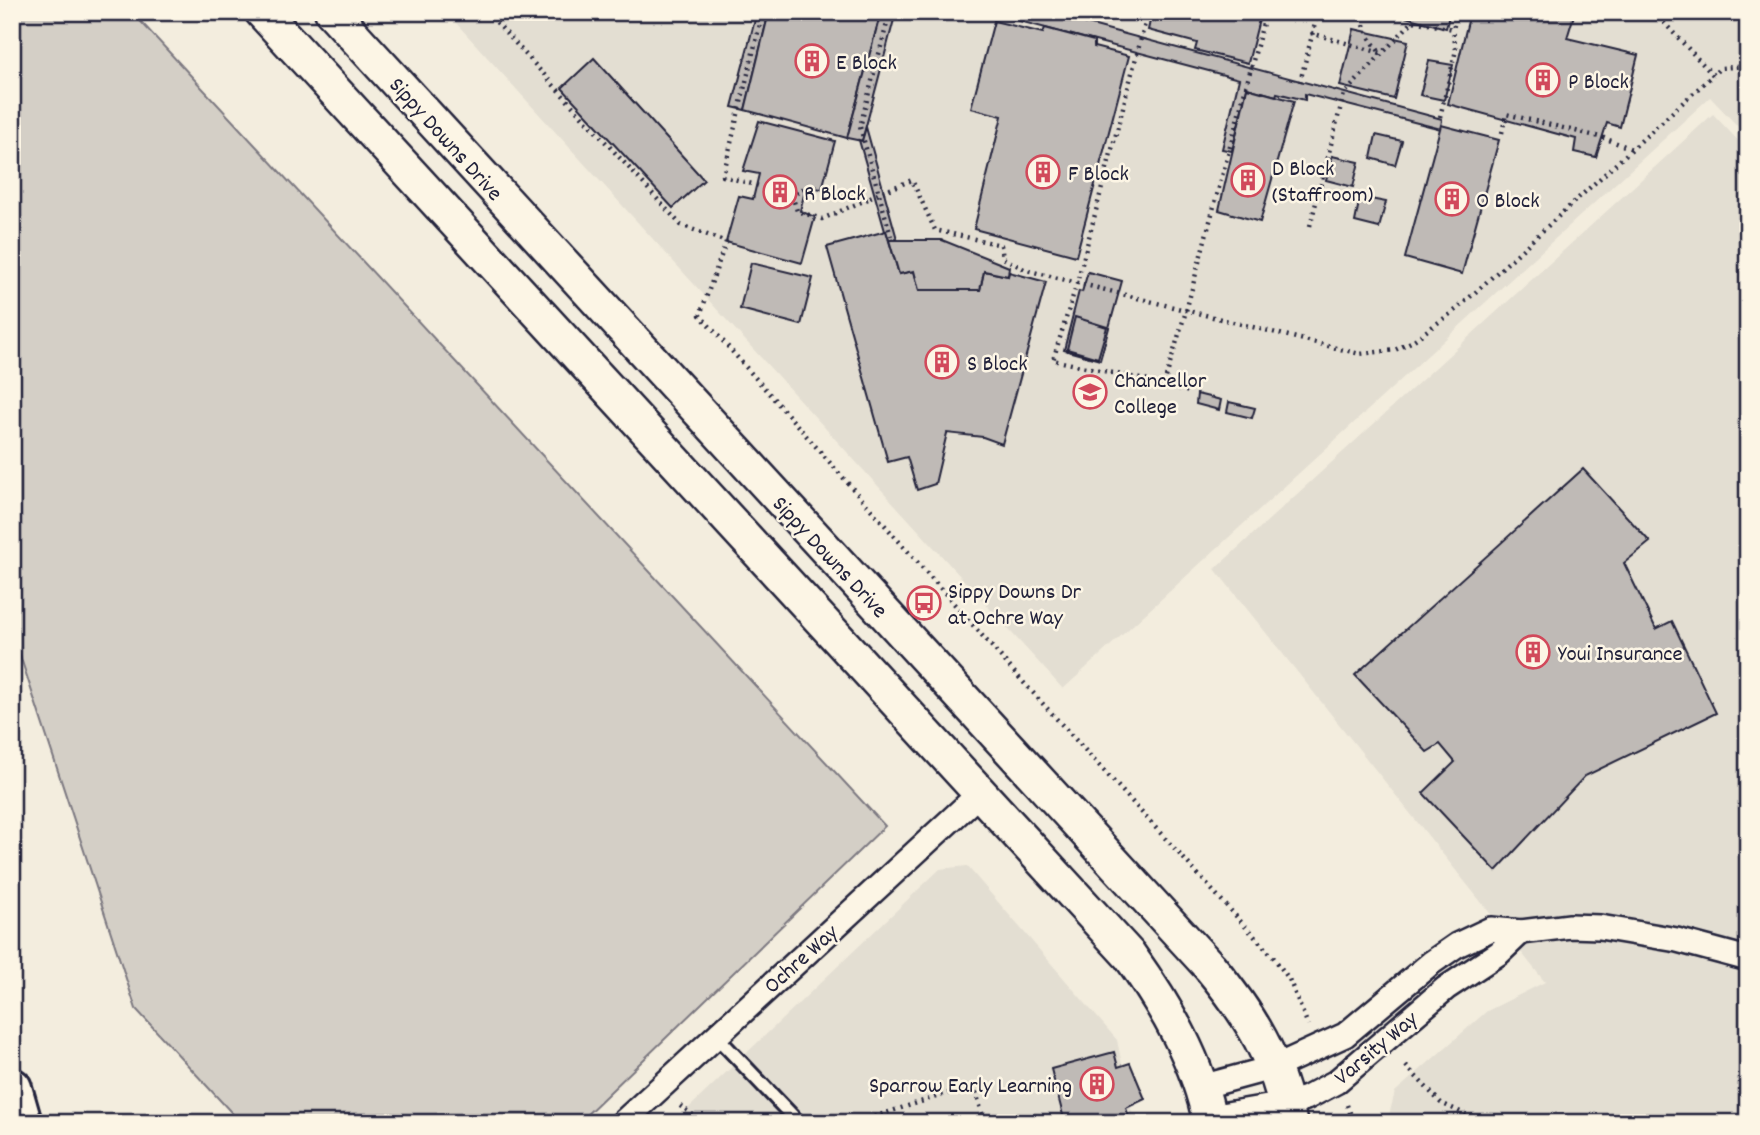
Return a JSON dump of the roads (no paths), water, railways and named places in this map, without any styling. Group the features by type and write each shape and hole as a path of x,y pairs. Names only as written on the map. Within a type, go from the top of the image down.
{"highway":[{"path":"12,1088 22,1123"}],"main road":[{"path":"262,12 1130,956 1170,1020 1207,1109"},
{"name":"Sippy Downs Drive","path":"332,12 1210,967 1254,1026 1275,1067 1288,1113"}],"street":[{"name":"Ochre Way","path":"635,1119 715,1035 979,794"},
{"name":"Varsity Way","path":"1207,1109 1275,1067 1345,1035 1410,979 1458,946 1491,929 1521,932 1570,926 1600,927 1677,940 1748,959"},
{"name":"Varsity Way","path":"1207,1109 1288,1113 1306,1098 1336,1082 1438,995 1499,953 1521,932"}],"lane":[{"path":"715,1035 799,1123"}],"place":[{"name":"E Block","path":"812,61"},
{"name":"P Block","path":"1543,80"},
{"name":"F Block","path":"1043,172"},
{"name":"D Block (Staffroom)","path":"1248,180"},
{"name":"R Block","path":"780,192"},
{"name":"O Block","path":"1452,199"},
{"name":"S Block","path":"942,362"},
{"name":"Chancellor College","path":"1090,392"},
{"name":"Sippy Downs Dr at Ochre Way","path":"924,603"},
{"name":"Youi Insurance","path":"1533,652"},
{"name":"Sparrow Early Learning","path":"1097,1084"}]}
